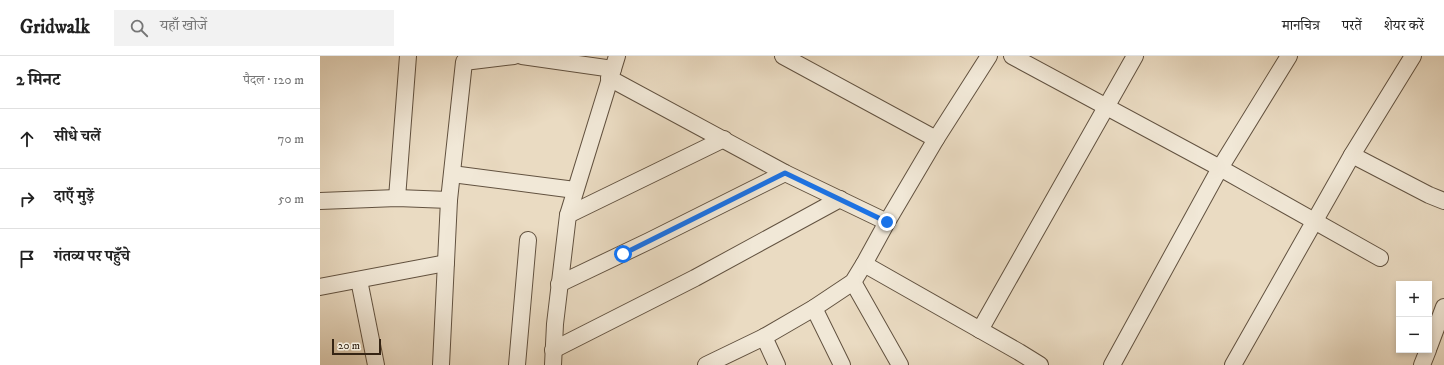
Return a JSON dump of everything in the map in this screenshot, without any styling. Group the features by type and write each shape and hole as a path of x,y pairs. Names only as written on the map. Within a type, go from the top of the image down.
{"street":[{"path":"397,198 408,56"},
{"path":"441,365 449,200 464,62 514,56"},
{"path":"522,56 613,68 724,139 785,173 887,222"},
{"path":"783,56 936,139"},
{"path":"706,365 764,337 814,308 853,282 936,139 989,56"},
{"path":"1012,56 1220,168 1380,258"},
{"path":"980,330 1135,56"},
{"path":"1112,365 1220,168 1289,56"},
{"path":"1233,365 1352,155 1413,56"},
{"path":"553,358 559,284 568,215 613,68"},
{"path":"568,215 724,139"},
{"path":"1352,155 1429,195 1444,201"},
{"path":"559,284 785,173"},
{"path":"452,174 575,190"},
{"path":"320,201 397,198 449,200"},
{"path":"553,358 840,199"},
{"path":"517,365 528,240"},
{"path":"320,286 446,263"},
{"path":"864,264 1040,365"},
{"path":"359,280 376,365"},
{"path":"853,282 900,365"},
{"path":"1432,338 1444,307"},
{"path":"814,308 842,365"},
{"path":"764,337 777,365"},
{"path":"1422,365 1426,353"}],"route":[{"path":"623,254 785,173 887,222"}]}
